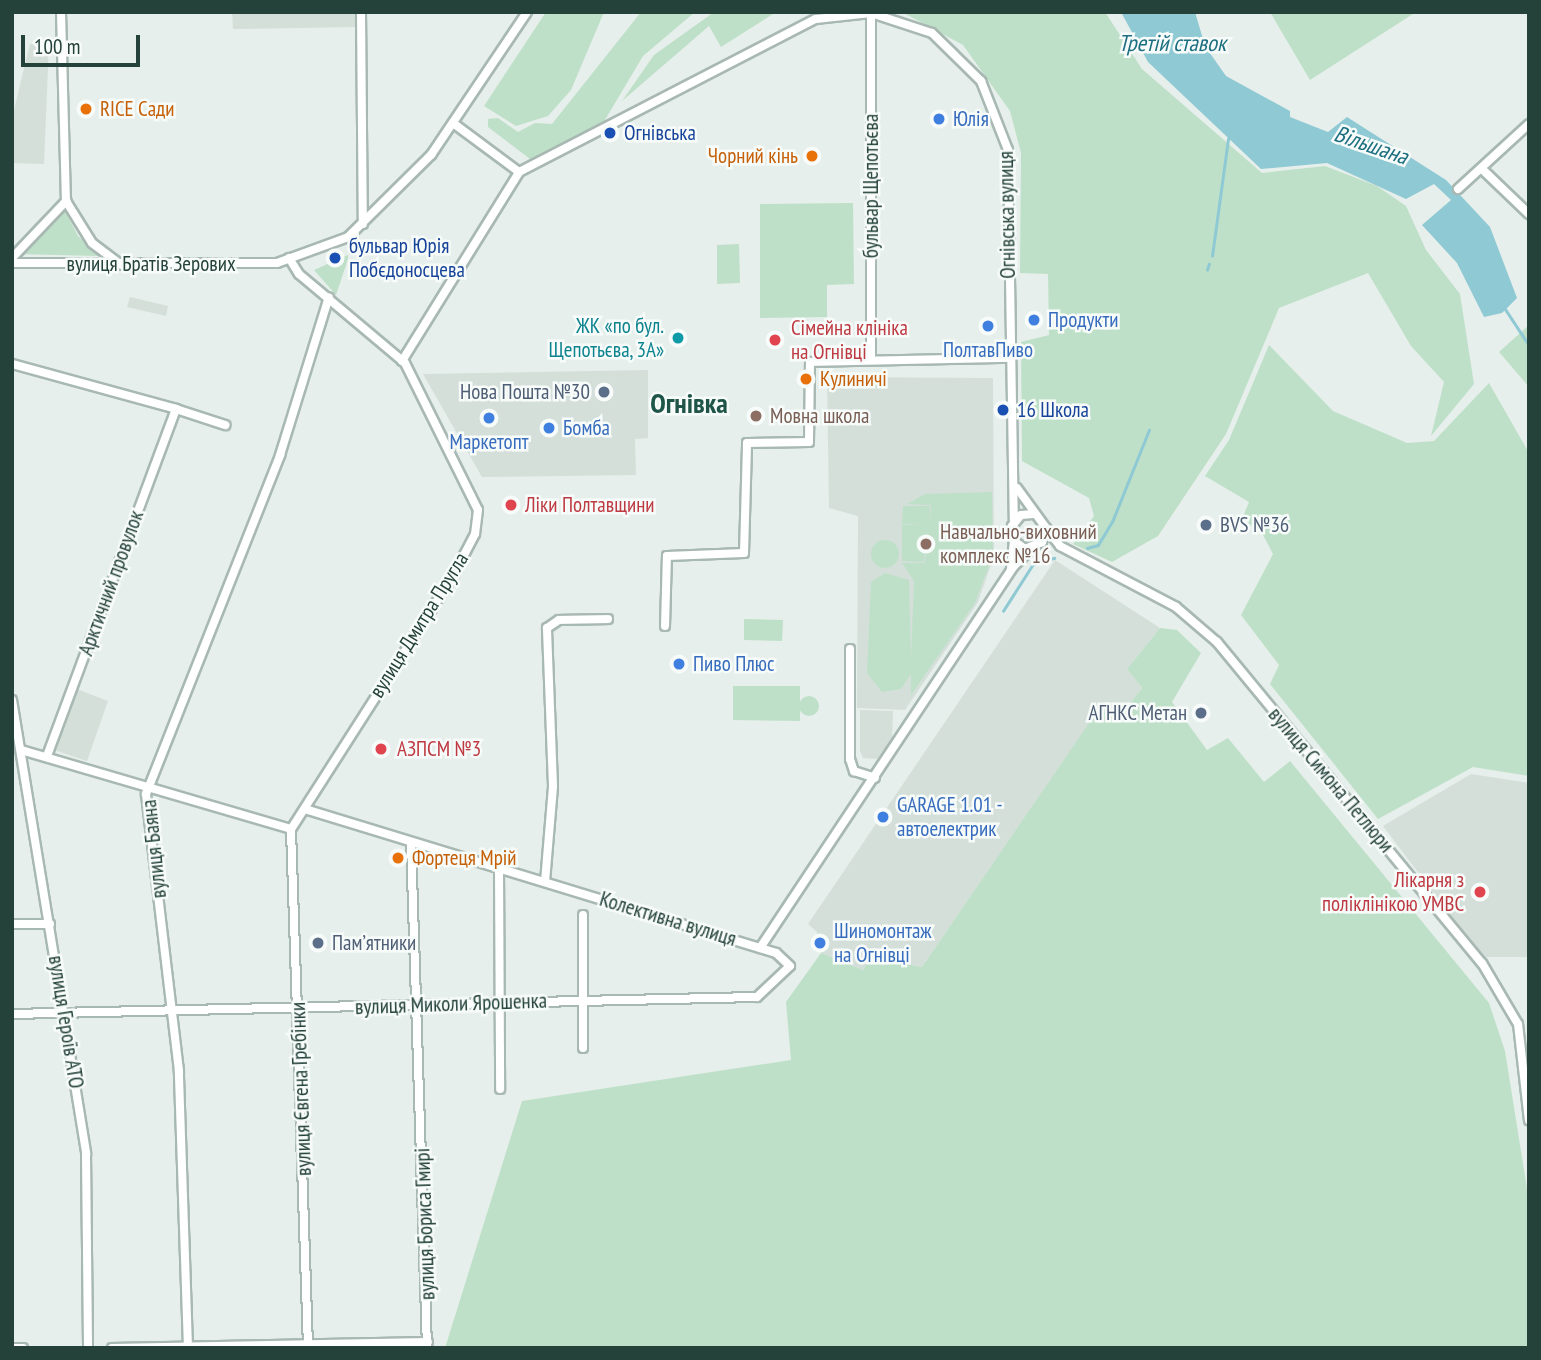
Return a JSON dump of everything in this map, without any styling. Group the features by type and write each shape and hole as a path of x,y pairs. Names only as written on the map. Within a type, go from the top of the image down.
{"street":[{"path":"61,12 66,201 92,243 124,267"},
{"path":"361,12 363,224"},
{"name":"вулиця Братів Зерових","path":"12,261 124,267 289,258 348,237 397,194 453,123 527,12"},
{"name":"Огнівська вулиця","path":"519,172 770,38 816,19 871,13 932,33 981,81 999,113 1008,150 1009,358 1014,541"},
{"name":"бульвар Щепотьєва","path":"871,13 871,359"},
{"path":"402,360 519,172 453,123"},
{"path":"1458,189 1529,124"},
{"path":"1482,169 1529,214"},
{"name":"вулиця Братів Зерових","path":"12,261 66,201"},
{"name":"вулиця Дмитра Пругла","path":"289,258 329,298 402,360 476,498 478,522 453,576 307,810 291,830"},
{"name":"вулиця Баяна","path":"188,1346 173,1012 148,787 280,455 329,298"},
{"path":"665,626 667,556 744,553 747,443 809,442 810,362 1009,358"},
{"path":"12,364 225,425"},
{"name":"Арктичний провулок","path":"47,756 176,409"},
{"name":"Огнівська вулиця","path":"1012,458 1017,488 1033,514 1046,528"},
{"path":"1014,520 1033,514"},
{"path":"1014,541 1035,547 1046,528"},
{"name":"вулиця Симона Петлюри","path":"1046,528 1060,546 1176,607 1217,642 1482,963 1518,1024 1529,1120"},
{"name":"Колективна вулиця","path":"1009,575 1014,541"},
{"name":"вулиця Симона Петлюри","path":"1035,547 1060,546"},
{"name":"Колективна вулиця","path":"307,810 761,948 1009,575 1035,547"},
{"path":"545,882 554,786 547,628 559,620 608,619"},
{"path":"850,649 850,759 854,771 874,778"},
{"name":"вулиця Героїв АТО","path":"12,699 86,1154 89,1348"},
{"path":"20,750 291,830"},
{"name":"вулиця Євгена Гребінки","path":"291,830 308,1345"},
{"name":"вулиця Бориса Гмирі","path":"112,1348 427,1345 411,842"},
{"path":"499,868 499,1089"},
{"path":"583,915 583,1048"},
{"path":"12,924 50,924"},
{"name":"вулиця Миколи Ярошенка","path":"12,1014 757,997 790,966 761,948"},
{"path":"12,1348 23,1348"}],"shaded area":[{"path":"232,12 356,12 356,27 233,29"},
{"path":"30,44 49,44 44,164 12,163 12,118"},
{"path":"130,297 168,306 166,316 127,307"},
{"path":"648,370 648,438 635,439 636,475 482,477 423,374"},
{"name":"Навчально-виховний комплекс №16","path":"827,377 993,378 994,556 978,602 905,710 857,708 858,516 829,508"},
{"path":"1055,560 1160,628 1127,669 1142,688 1120,716 1098,711 922,967 872,957 863,970 821,953 817,932 808,924"},
{"path":"74,688 108,701 87,761 51,749"},
{"path":"860,710 893,711 892,740 880,759 863,758 860,751"},
{"name":"Лікарня з поліклінікою УМВС","path":"1471,774 1529,783 1529,957 1482,957 1383,826"}],"green space":[{"path":"546,12 604,12 571,90 548,116 516,126 484,106"},
{"path":"641,12 695,12 643,56 602,125 534,162 488,127 488,119 498,118 518,132 535,123 552,124"},
{"path":"714,12 776,12 721,47 709,26 622,101 654,55"},
{"path":"902,12 1105,12 1142,69 1262,173 1325,166 1377,186 1406,206 1426,250 1460,294 1474,384 1431,436 1444,382 1411,346 1368,273 1279,308 1226,434 1158,536 1112,562 1073,544 1094,516 1089,498 1022,461 1021,342 1049,335 1048,274 1020,273 1021,153 1010,111 963,45"},
{"path":"1270,12 1416,12 1310,80"},
{"path":"853,203 854,284 827,285 827,317 760,318 760,204"},
{"path":"62,205 78,236 100,256 15,254"},
{"path":"739,244 740,283 717,284 717,245"},
{"path":"348,255 348,259 336,295 314,270"},
{"path":"1529,325 1529,387 1499,352"},
{"path":"1269,345 1333,411 1407,443 1434,441 1489,383 1529,453 1529,776 1473,767 1378,819 1270,684 1279,665 1241,615 1273,554 1262,533 1242,519 1249,502 1205,476 1229,440"},
{"path":"992,492 993,555 975,603 911,695 911,674 901,689 882,692 867,673 871,582 885,573 909,580 911,658 914,581 902,563 925,563 927,524 924,562 902,561 902,525 923,524 902,524 903,506 930,506 930,524 931,505 907,504 925,494"},
{"path":"885,540 895,544 899,554 895,564 885,568 875,564 871,554 875,544"},
{"path":"744,619 783,620 782,641 744,640"},
{"path":"1160,628 1177,630 1201,653 1172,702 1207,750 1228,738 1264,782 1290,761 1489,1003 1505,1051 1529,1201 1529,1348 445,1348 522,1101 791,1060 786,1002 821,953 863,970 871,957 922,967 1098,710 1120,716 1142,688 1127,669"},
{"path":"733,686 800,686 800,721 733,720"},
{"path":"809,696 816,699 819,706 816,713 809,716 802,713 799,706 802,699"}],"water":[{"name":"Третій ставок","path":"1121,12 1195,12 1205,46 1226,76 1290,111 1290,117 1328,132 1347,117 1446,180 1490,227 1517,298 1502,313 1484,317 1457,263 1422,225 1451,200 1434,184 1406,199 1327,163 1261,169 1148,62"}],"waterway":[{"path":"1212,256 1228,139"},
{"path":"1207,270 1209,264"},
{"name":"Вільшана","path":"1504,307 1529,345"},
{"path":"1087,548 1098,545 1112,522 1149,430"},
{"path":"1003,611 1033,564 1054,558"}],"place":[{"name":"RICE Сади","path":"86,109"},
{"name":"Юлія","path":"939,119"},
{"name":"Огнівська","path":"610,133"},
{"name":"Чорний кінь","path":"812,156"},
{"name":"бульвар Юрія Побєдоносцева","path":"335,258"},
{"name":"Продукти","path":"1034,320"},
{"name":"ПолтавПиво","path":"988,326"},
{"name":"ЖК «по бул. Щепотьєва, 3А»","path":"678,338"},
{"name":"Сімейна клініка на Огнівці","path":"775,340"},
{"name":"Кулиничі","path":"806,379"},
{"name":"Нова Пошта №30","path":"604,392"},
{"name":"16 Школа","path":"1003,410"},
{"name":"Мовна школа","path":"756,416"},
{"name":"Маркетопт","path":"489,418"},
{"name":"Бомба","path":"549,428"},
{"name":"Ліки Полтавщини","path":"511,505"},
{"name":"BVS №36","path":"1206,525"},
{"name":"Навчально-виховний комплекс №16","path":"926,544"},
{"name":"Пиво Плюс","path":"679,664"},
{"name":"АГНКС Метан","path":"1201,713"},
{"name":"АЗПСМ №3","path":"381,749"},
{"name":"GARAGE 1.01 - автоелектрик","path":"883,817"},
{"name":"Фортеця Мрій","path":"398,858"},
{"name":"Лікарня з поліклінікою УМВС","path":"1480,892"},
{"name":"Памʼятники","path":"318,943"},
{"name":"Шиномонтаж на Огнівці","path":"820,943"}],"district":[{"name":"Огнівка","path":"689,403"}]}
